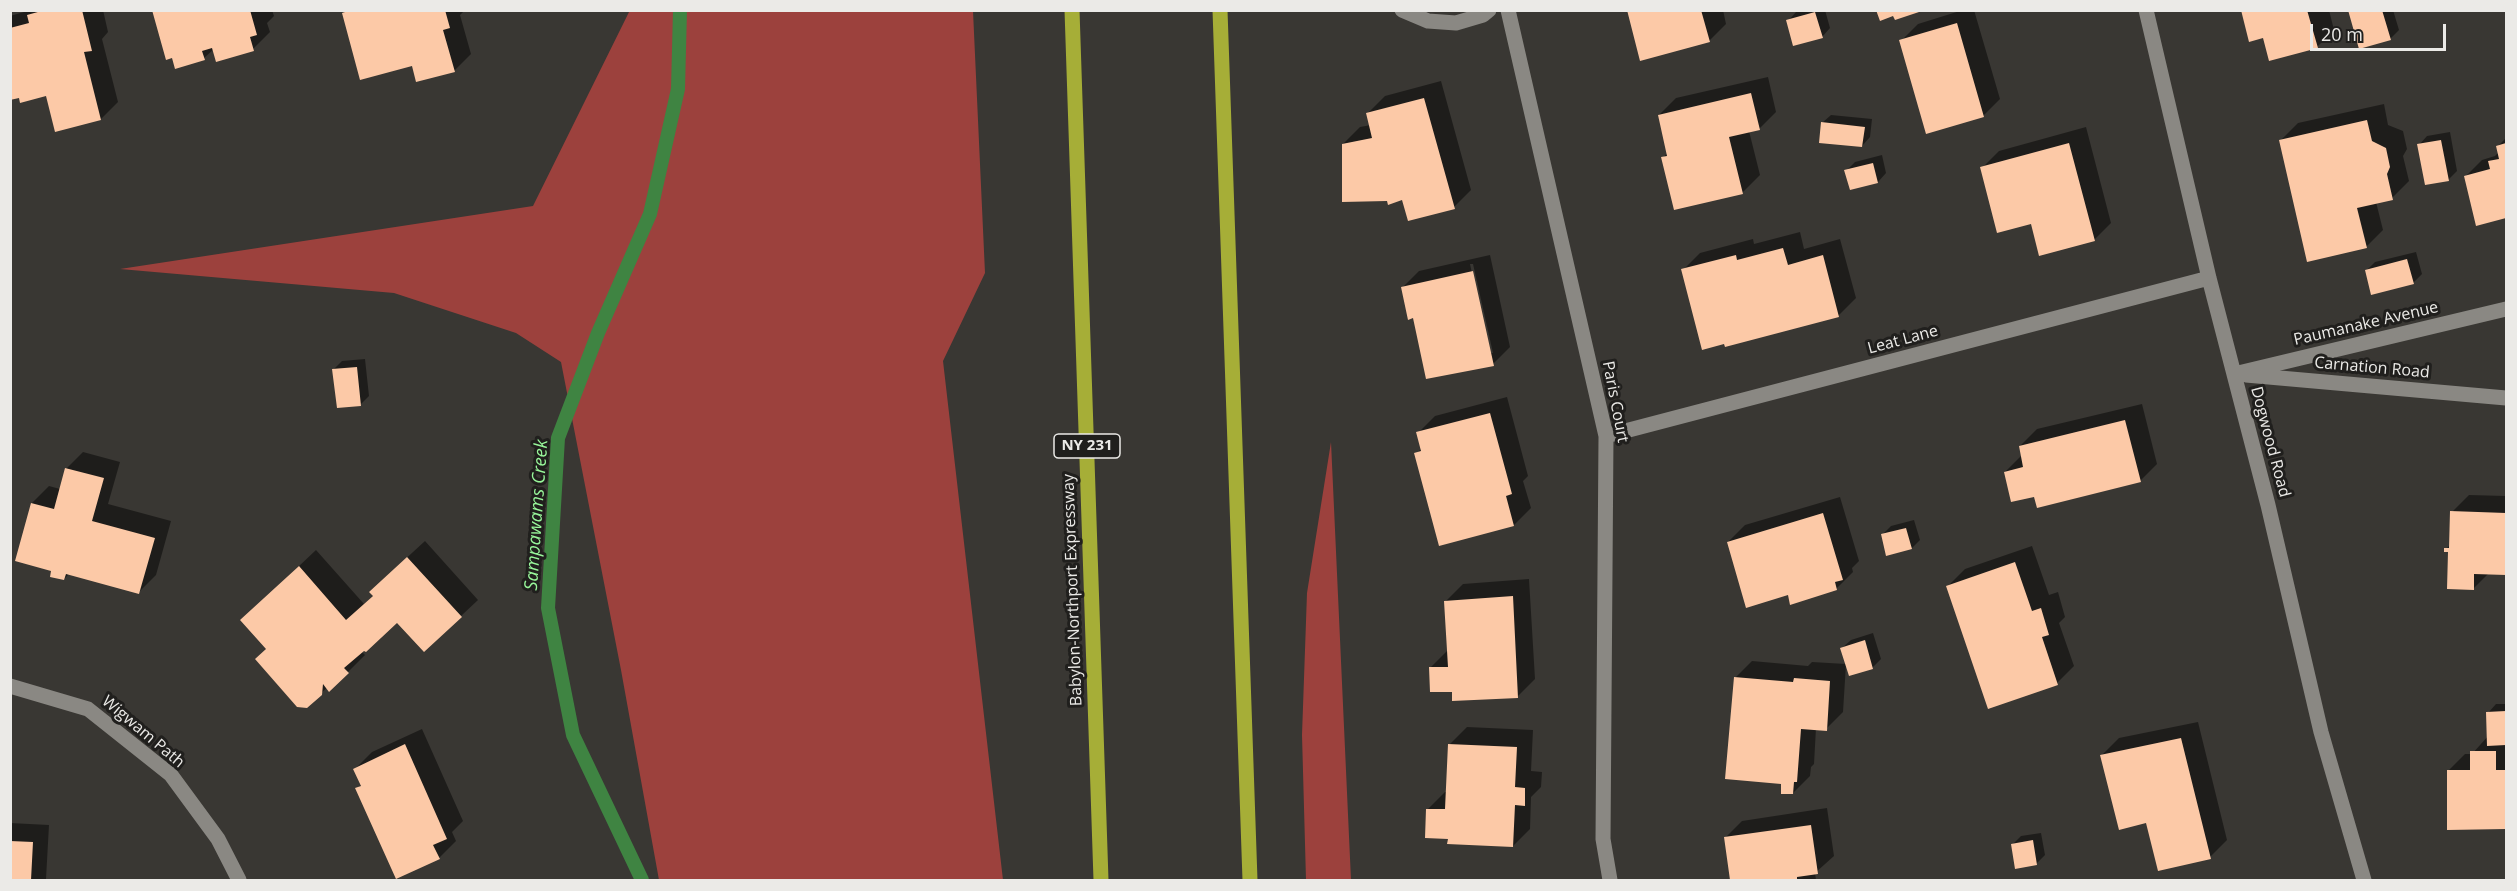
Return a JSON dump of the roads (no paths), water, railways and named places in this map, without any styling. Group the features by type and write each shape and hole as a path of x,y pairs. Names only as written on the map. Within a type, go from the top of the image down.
{"main road":[{"name":"Babylon-Northport Expressway","path":"1072,10 1101,880"},
{"path":"1220,10 1250,880"}],"street":[{"path":"1402,10 1428,21 1456,23 1483,15 1489,10"},
{"name":"Paris Court","path":"1508,10 1606,436 1603,839 1610,880"},
{"name":"Dogwood Road","path":"2146,10 2209,278 2268,505 2321,732 2364,880"},
{"name":"Leat Lane","path":"1606,436 2209,278"},
{"name":"Paumanake Avenue","path":"2234,374 2506,309"},
{"name":"Carnation Road","path":"2234,374 2506,398"},
{"name":"Wigwam Path","path":"10,686 88,709 171,775 218,839 239,880"}],"waterway":[{"name":"Sampawams Creek","path":"642,880 573,735 548,608 558,438 598,333 650,214 678,89 680,10"}]}
